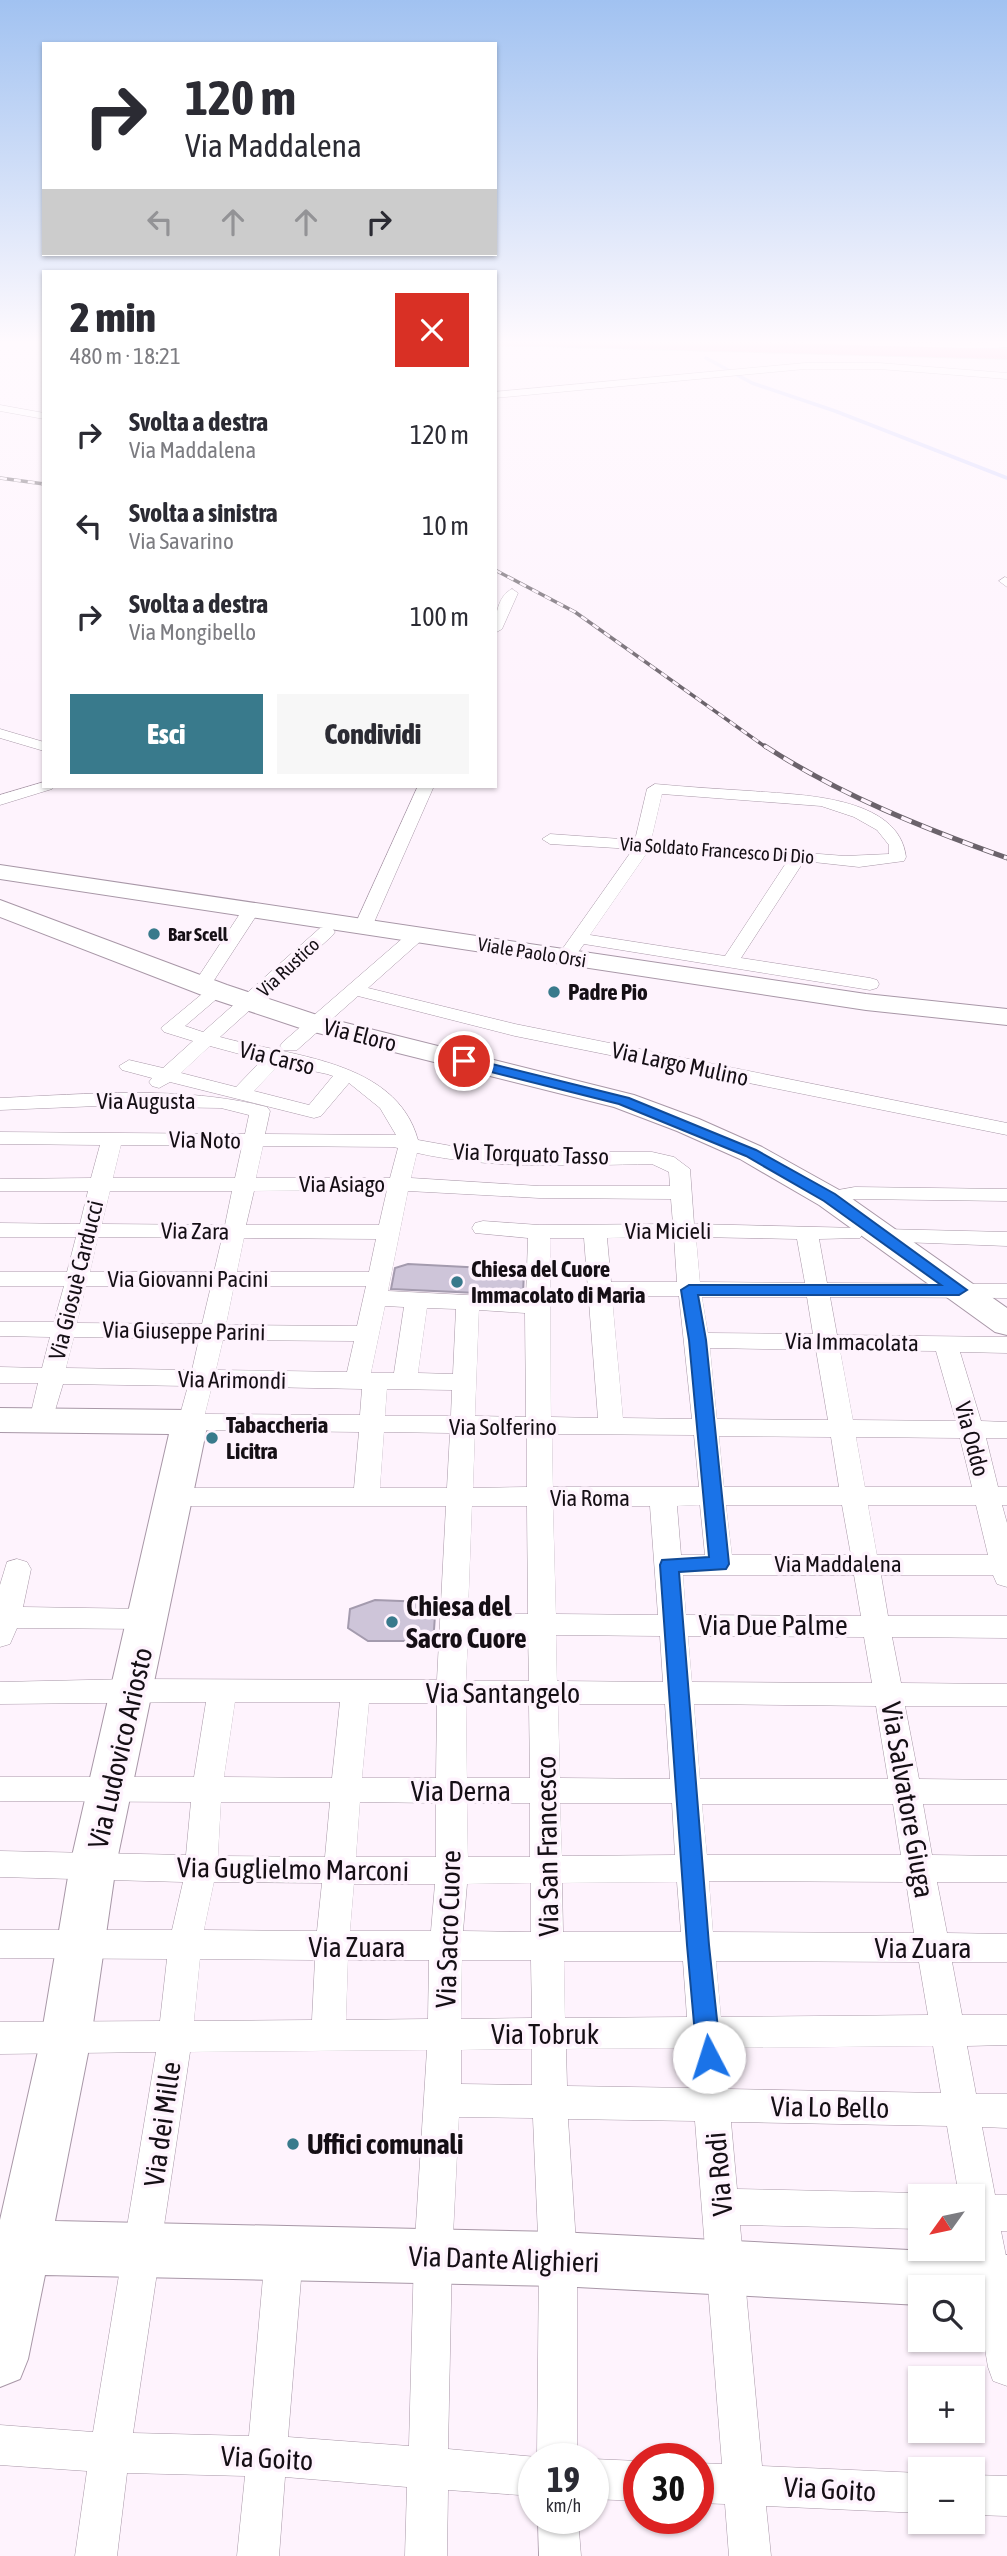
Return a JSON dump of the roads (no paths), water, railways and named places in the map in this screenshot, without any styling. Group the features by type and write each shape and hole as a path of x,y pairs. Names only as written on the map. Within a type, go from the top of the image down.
{"street":[{"path":"499,611 512,593"},
{"path":"0,733 42,746"},
{"path":"0,797 42,787"},
{"path":"344,929 425,788"},
{"name":"Via Soldato Francesco Di Dio","path":"550,839 884,861 898,857 899,845 890,831 848,809 823,801 655,789 642,845"},
{"path":"642,845 571,948 730,962 870,984"},
{"path":"0,849 22,864 57,880"},
{"path":"730,962 799,856"},
{"path":"0,872 57,880"},
{"name":"Viale Paolo Orsi","path":"57,880 251,910 344,929 571,948 866,1002 1007,1017"},
{"name":"Via Eloro","path":"0,908 209,988 316,1024 624,1101 751,1153 830,1198 1007,1324"},
{"path":"209,988 251,910"},
{"name":"Via Rustico","path":"161,1080 251,1002 344,929"},
{"path":"240,1094 283,1052 417,935"},
{"name":"Via Carso","path":"209,988 171,1028 207,1041 283,1052 346,1074 387,1104 402,1121 409,1146"},
{"name":"Via Largo Mulino","path":"354,990 515,1030 1007,1129"},
{"path":"129,1066 161,1080 240,1094 314,1112 346,1074"},
{"name":"Via Augusta","path":"0,1104 97,1100 220,1102 260,1111 256,1141"},
{"name":"Via Noto","path":"0,1138 393,1141 409,1146"},
{"name":"Via Giosuè Carducci","path":"41,1421 112,1139"},
{"name":"Via Ludovico Ariosto","path":"0,2359 13,2247 66,2038 83,1945 93,1865 109,1788 149,1619 190,1422 256,1141"},
{"path":"366,1495 371,1425 366,1382 368,1334 409,1146"},
{"name":"Via Torquato Tasso","path":"409,1146 456,1153 540,1158 652,1158 667,1161 679,1169 683,1193"},
{"name":"Via Asiago","path":"0,1185 399,1184 538,1192 683,1193"},
{"path":"683,1193 689,1290 697,1340 719,1564"},
{"path":"830,1198 855,1193 1007,1196"},
{"name":"Via Micieli","path":"483,1228 539,1232 685,1230 852,1233"},
{"name":"Via Zara","path":"0,1230 390,1232"},
{"name":"Via San Francesco","path":"539,1232 537,1306 546,1869 551,2101 558,2259 557,2443"},
{"path":"595,1232 611,1426"},
{"name":"Via Salvatore Giuga","path":"807,1232 962,2110 1000,2281 1007,2367"},
{"path":"883,1236 1007,1239"},
{"name":"Via Giovanni Pacini","path":"0,1279 223,1279 376,1288 416,1300 537,1306"},
{"path":"600,1289 1007,1291"},
{"path":"405,1382 416,1300"},
{"name":"Via Sacro Cuore","path":"426,2556 433,2256 443,2100 446,1947 452,1871 449,1790 451,1693 468,1303"},
{"name":"Via Giuseppe Parini","path":"0,1329 368,1334"},
{"name":"Via Immacolata","path":"697,1340 1007,1345"},
{"name":"Via Oddo","path":"945,1343 971,1430 997,1496 1006,1569"},
{"name":"Via Arimondi","path":"0,1376 464,1382"},
{"name":"Via Solferino","path":"0,1420 539,1428 611,1426 1007,1430"},
{"name":"Via Roma","path":"173,1497 366,1495 663,1499 997,1496"},
{"name":"Via Rodi","path":"663,1499 750,2556"},
{"name":"Via Maddalena","path":"669,1565 866,1564 1006,1569"},
{"path":"17,1569 3,1624 149,1619"},
{"name":"Via Due Palme","path":"454,1624 1007,1627"},
{"name":"Via Santangelo","path":"0,1693 132,1690 1007,1695"},
{"name":"Via dei Mille","path":"96,2556 110,2453 144,2250 175,2037 185,1946 201,1869 207,1790 222,1692"},
{"path":"328,2036 332,1947 355,1693"},
{"name":"Via Derna","path":"0,1789 1007,1792"},
{"name":"Via Guglielmo Marconi","path":"0,1864 452,1871 693,1868 1007,1869"},
{"name":"Via Zuara","path":"0,1944 1007,1948"},
{"name":"Via Tobruk","path":"0,2038 1007,2030"},
{"name":"Via Lo Bello","path":"443,2100 1007,2111"},
{"path":"722,2207 908,2211"},
{"name":"Via Dante Alighieri","path":"13,2247 558,2259 727,2270 1000,2281"},
{"path":"258,2556 284,2255"},
{"name":"Via Goito","path":"0,2445 110,2453 268,2456 518,2475"},
{"name":"Via Goito","path":"714,2484 908,2492"},
{"path":"985,2495 1007,2496"},
{"path":"559,2534 560,2556"}],"waterway":[{"path":"959,459 1007,478"}],"railway":[{"path":"0,478 42,484"},
{"path":"497,571 575,612 767,748"},
{"path":"765,746 852,795 944,835 1007,858"}],"place":[{"name":"Bar Scell","path":"154,934"},
{"name":"Padre Pio","path":"554,992"},
{"name":"Chiesa del Cuore Immacolato di Maria","path":"457,1282"},
{"name":"Tabaccheria Licitra","path":"212,1438"},
{"name":"Chiesa del Sacro Cuore","path":"392,1622"},
{"name":"Uffici comunali","path":"293,2144"}]}
